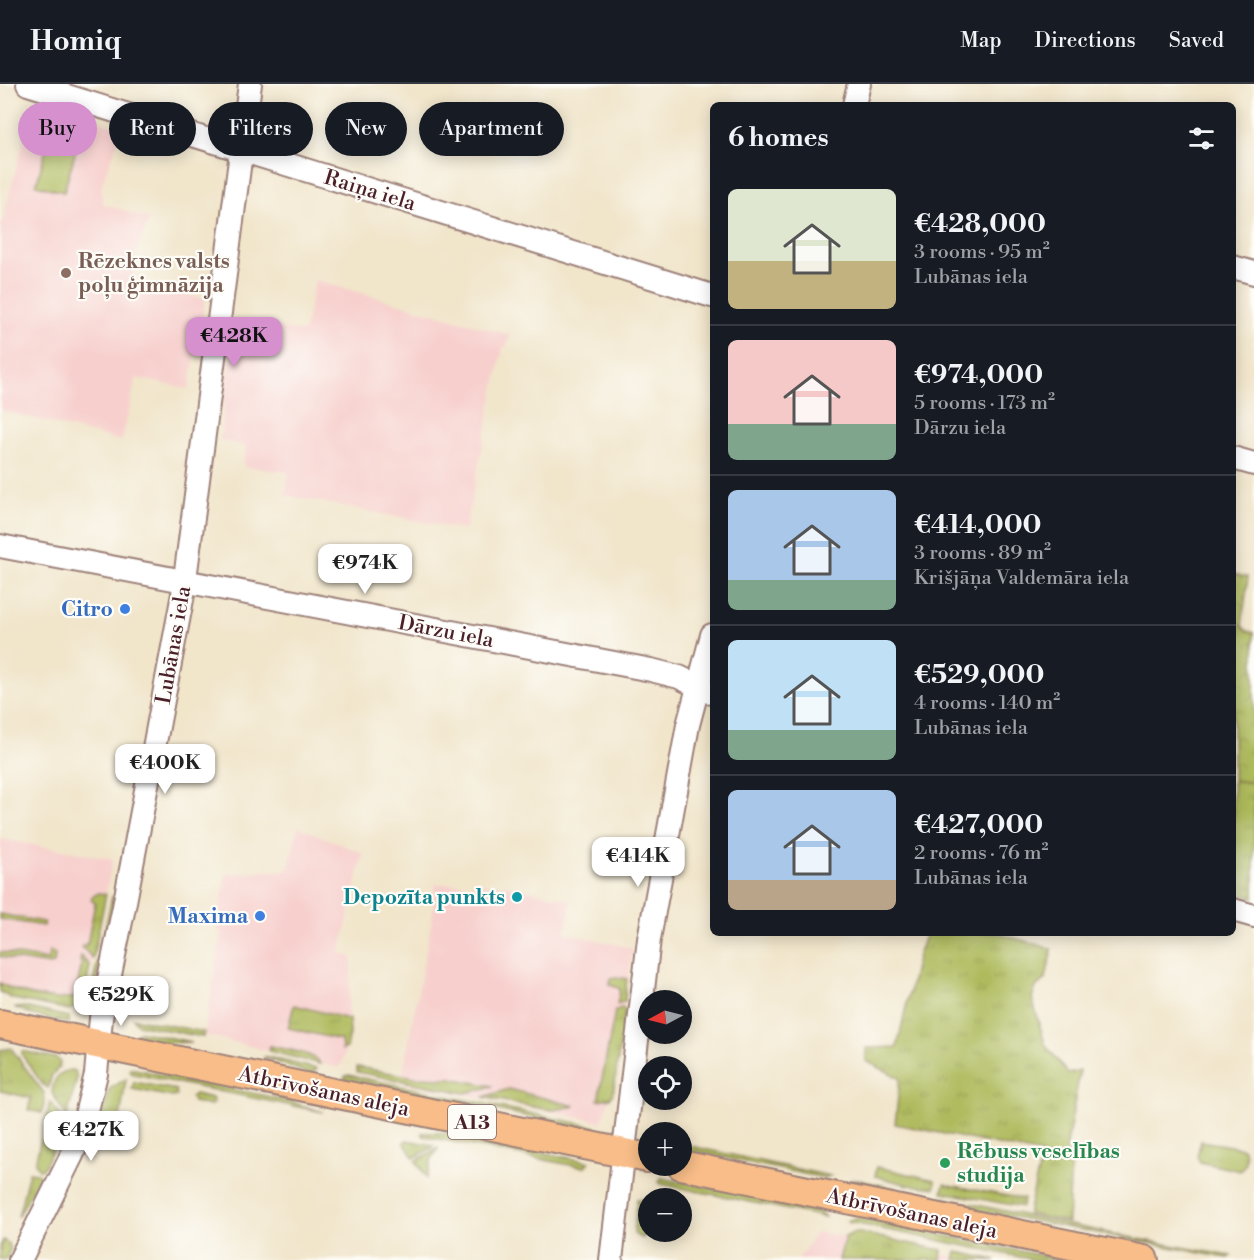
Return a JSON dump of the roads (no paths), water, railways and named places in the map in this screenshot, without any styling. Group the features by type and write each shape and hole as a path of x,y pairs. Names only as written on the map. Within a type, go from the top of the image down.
{"main road":[{"name":"Atbrīvošanas aleja","path":"5,1023 99,1045 636,1156"},
{"name":"Atbrīvošanas aleja","path":"692,1167 1144,1260"}],"street":[{"name":"Raiņa iela","path":"28,84 208,140"},
{"name":"Lubānas iela","path":"248,102 250,84"},
{"path":"855,102 859,84"},
{"name":"Lubānas iela","path":"20,1260 82,1131 96,1074 101,1018 124,907 184,581 241,156"},
{"name":"Raiņa iela","path":"261,156 710,295"},
{"path":"1236,268 1254,273"},
{"path":"1236,459 1254,464"},
{"name":"Dārzu iela","path":"0,546 651,670 679,677 706,690"},
{"path":"611,1260 636,1156 649,939 688,725 706,690 710,653"},
{"path":"1236,911 1254,916"}],"place":[{"name":"Rēzeknes valsts poļu ģimnāzija","path":"66,273"},
{"name":"Citro","path":"125,609"},
{"name":"Depozīta punkts","path":"517,897"},
{"name":"Maxima","path":"260,916"},
{"name":"Rēbuss veselības studija","path":"945,1163"}]}
